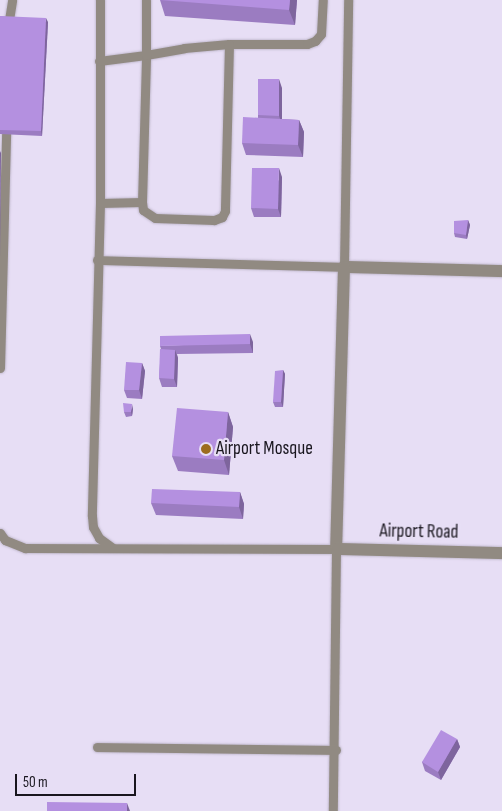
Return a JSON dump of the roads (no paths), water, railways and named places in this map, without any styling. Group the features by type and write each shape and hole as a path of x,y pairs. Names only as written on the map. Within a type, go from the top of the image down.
{"street":[{"path":"336,549 344,268 502,271"},
{"name":"Airport Road","path":"336,549 502,553"}],"lane":[{"path":"8,20 12,0"},
{"path":"100,0 100,203 97,260 93,527 99,538 113,549"},
{"path":"146,0 142,202 144,210 155,218 214,220 222,217 225,210 229,44"},
{"path":"99,61 229,44 307,44 315,41 321,34 323,0"},
{"path":"97,260 344,268 348,0"},
{"path":"0,368 6,134"},
{"path":"100,203 142,202"},
{"path":"0,533 5,540 25,548 336,549 336,750 333,811"},
{"path":"97,747 336,750"}],"place":[{"name":"Airport Mosque","path":"206,449"}]}
